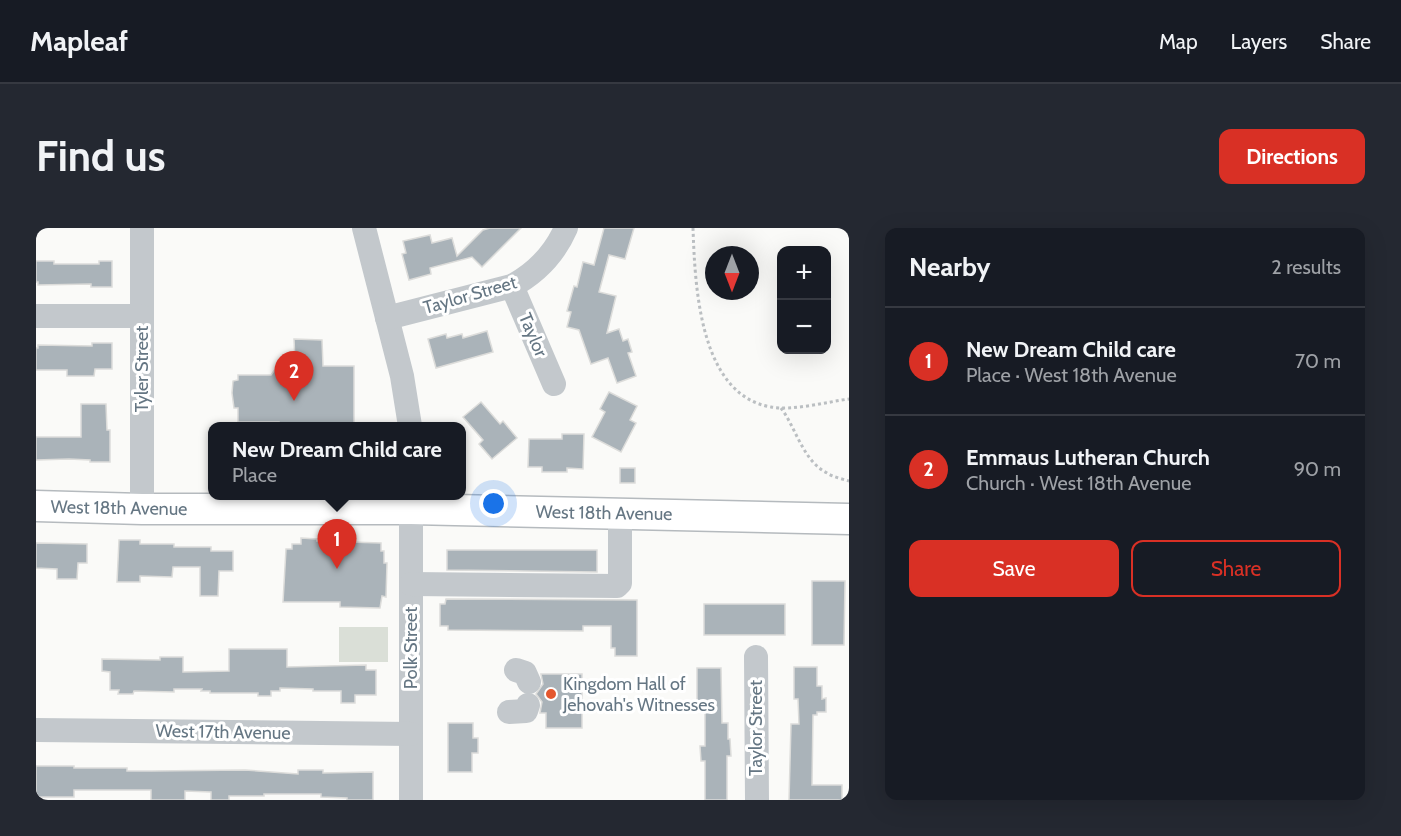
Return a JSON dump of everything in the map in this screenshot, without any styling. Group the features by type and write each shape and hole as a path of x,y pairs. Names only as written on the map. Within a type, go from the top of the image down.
{"main road":[{"name":"West 18th Avenue","path":"36,506 142,509 411,502 620,514 849,519"}],"street":[{"name":"Tyler Street","path":"142,228 142,509"},
{"path":"364,228 402,376 409,422"},
{"name":"Taylor Street","path":"387,318 512,286 539,266 559,242 566,228"},
{"name":"Taylor","path":"512,286 554,384"},
{"path":"36,316 141,316"},
{"name":"Polk Street","path":"411,502 411,800"},
{"path":"411,584 617,586 620,583 620,514"},
{"name":"Taylor Street","path":"756,657 757,800"},
{"name":"West 17th Avenue","path":"36,729 411,734"}],"path":[{"path":"693,228 700,315 707,340 723,375 734,389 747,399 769,407 781,408 849,399"},
{"path":"781,408 791,422 804,453 825,473 849,481"}],"shaded area":[{"path":"339,627 388,627 388,662 339,662"}],"building":[{"path":"521,228 482,267 472,257 430,268 431,274 409,280 402,254 406,253 403,241 430,235 432,243 452,238 457,256 483,230"},
{"path":"604,228 634,228 625,259 609,255 599,292 616,296 607,333 619,329 623,341 628,339 632,352 628,353 636,376 617,383 608,358 591,364 579,330 567,327 571,312 567,311 574,286 577,287 583,262 594,265"},
{"path":"36,261 54,261 54,264 99,264 99,261 112,261 112,287 91,287 91,284 38,285"},
{"path":"487,331 493,352 436,368 428,339 446,334 447,338 462,334 463,338"},
{"path":"294,339 322,340 323,366 354,366 354,422 238,422 238,408 234,408 232,393 233,381 238,380 238,375 271,375 276,368 295,362"},
{"path":"92,343 112,343 112,369 95,369 94,376 67,376 67,370 36,370 38,345 92,346"},
{"path":"609,392 637,406 630,420 636,423 621,452 592,437 605,412 600,409"},
{"path":"481,402 500,424 503,421 517,438 492,459 479,444 483,440 463,417"},
{"path":"81,404 106,404 107,430 110,430 110,462 69,459 36,460 36,437 81,437"},
{"path":"562,434 584,434 583,469 567,468 567,472 542,472 542,467 528,467 529,439 562,439"},
{"path":"620,468 635,468 635,483 620,483"},
{"path":"301,538 317,539 317,541 381,543 384,563 387,563 386,597 382,596 380,608 340,607 340,602 283,602 286,549 292,549 292,544 301,544"},
{"path":"119,540 140,540 140,544 174,544 174,547 211,547 211,551 233,551 233,571 219,571 218,596 200,596 200,567 173,567 172,577 140,576 140,582 117,582"},
{"path":"36,543 87,544 87,563 78,563 77,579 57,579 57,569 36,568"},
{"path":"447,550 597,550 597,572 447,570"},
{"path":"812,581 845,581 844,645 812,645"},
{"path":"446,599 637,600 637,656 615,656 615,648 611,648 611,626 583,626 583,631 448,630 448,626 440,626 440,604 445,604"},
{"path":"704,604 785,604 785,635 704,635"},
{"path":"229,649 287,649 287,667 366,665 366,670 376,670 376,695 355,695 355,703 341,703 341,691 313,691 313,689 280,688 280,691 271,691 271,696 258,696 258,693 210,693 210,691 201,691 202,689 174,689 174,692 134,691 133,694 118,694 119,690 110,690 110,672 102,671 102,659 160,660 160,657 183,657 183,672 229,671"},
{"path":"794,667 817,667 817,686 822,686 822,699 826,698 826,712 817,712 817,715 813,715 812,785 842,785 842,800 789,800 791,724 799,724 798,699 794,699"},
{"path":"697,668 721,668 722,723 728,723 731,756 727,756 727,800 705,800 705,761 701,761 700,746 705,746 705,711 697,711"},
{"name":"Kingdom Hall of Jehovah's Witnesses","path":"541,674 582,674 582,728 546,728 546,713 540,713 542,702 536,694 543,684"},
{"path":"448,723 473,723 473,738 478,738 478,753 472,753 472,772 448,772"},
{"path":"36,766 127,768 127,771 245,770 298,774 298,770 323,770 323,773 373,772 373,800 321,797 321,794 264,794 264,796 229,796 229,800 211,800 211,792 185,791 185,800 151,800 151,790 74,790 74,797 36,797"}],"place":[{"name":"Emmaus Lutheran Church","path":"294,401"},
{"name":"New Dream Child care","path":"337,569"},
{"name":"Kingdom Hall of Jehovah's Witnesses","path":"551,694"}]}
